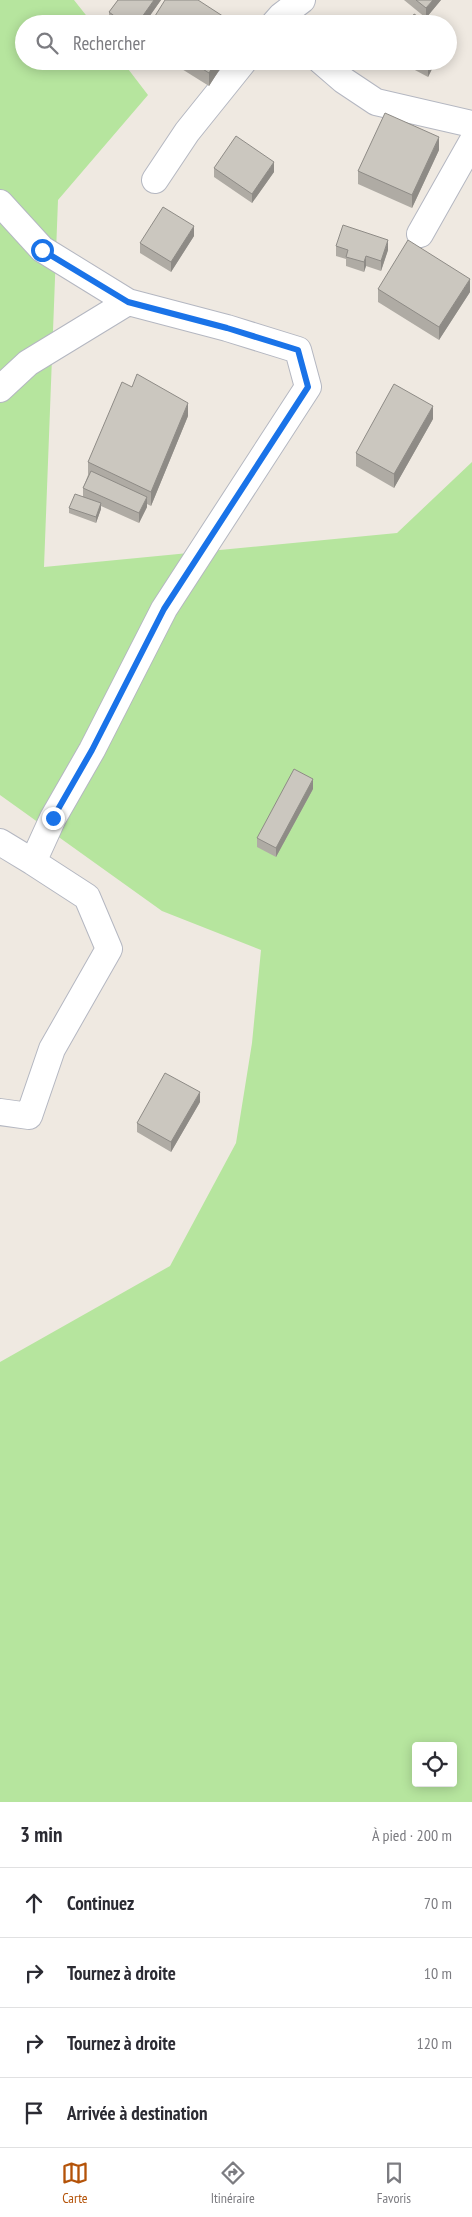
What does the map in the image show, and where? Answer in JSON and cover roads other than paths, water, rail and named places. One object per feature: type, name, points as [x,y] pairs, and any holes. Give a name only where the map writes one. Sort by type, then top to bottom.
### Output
[{"type":"street","points":[[280,15],[302,0]]},
{"type":"street","points":[[155,180],[187,132],[237,70]]},
{"type":"street","points":[[331,70],[376,102],[472,124]]},
{"type":"street","points":[[420,234],[472,142]]},
{"type":"street","points":[[0,203],[42,250],[128,302],[227,328],[298,350],[308,387],[164,609],[92,750],[53,818],[33,862]]},
{"type":"street","points":[[0,390],[28,364],[128,302]]},
{"type":"street","points":[[0,842],[87,897],[109,949],[52,1049],[29,1116],[0,1112]]}]
